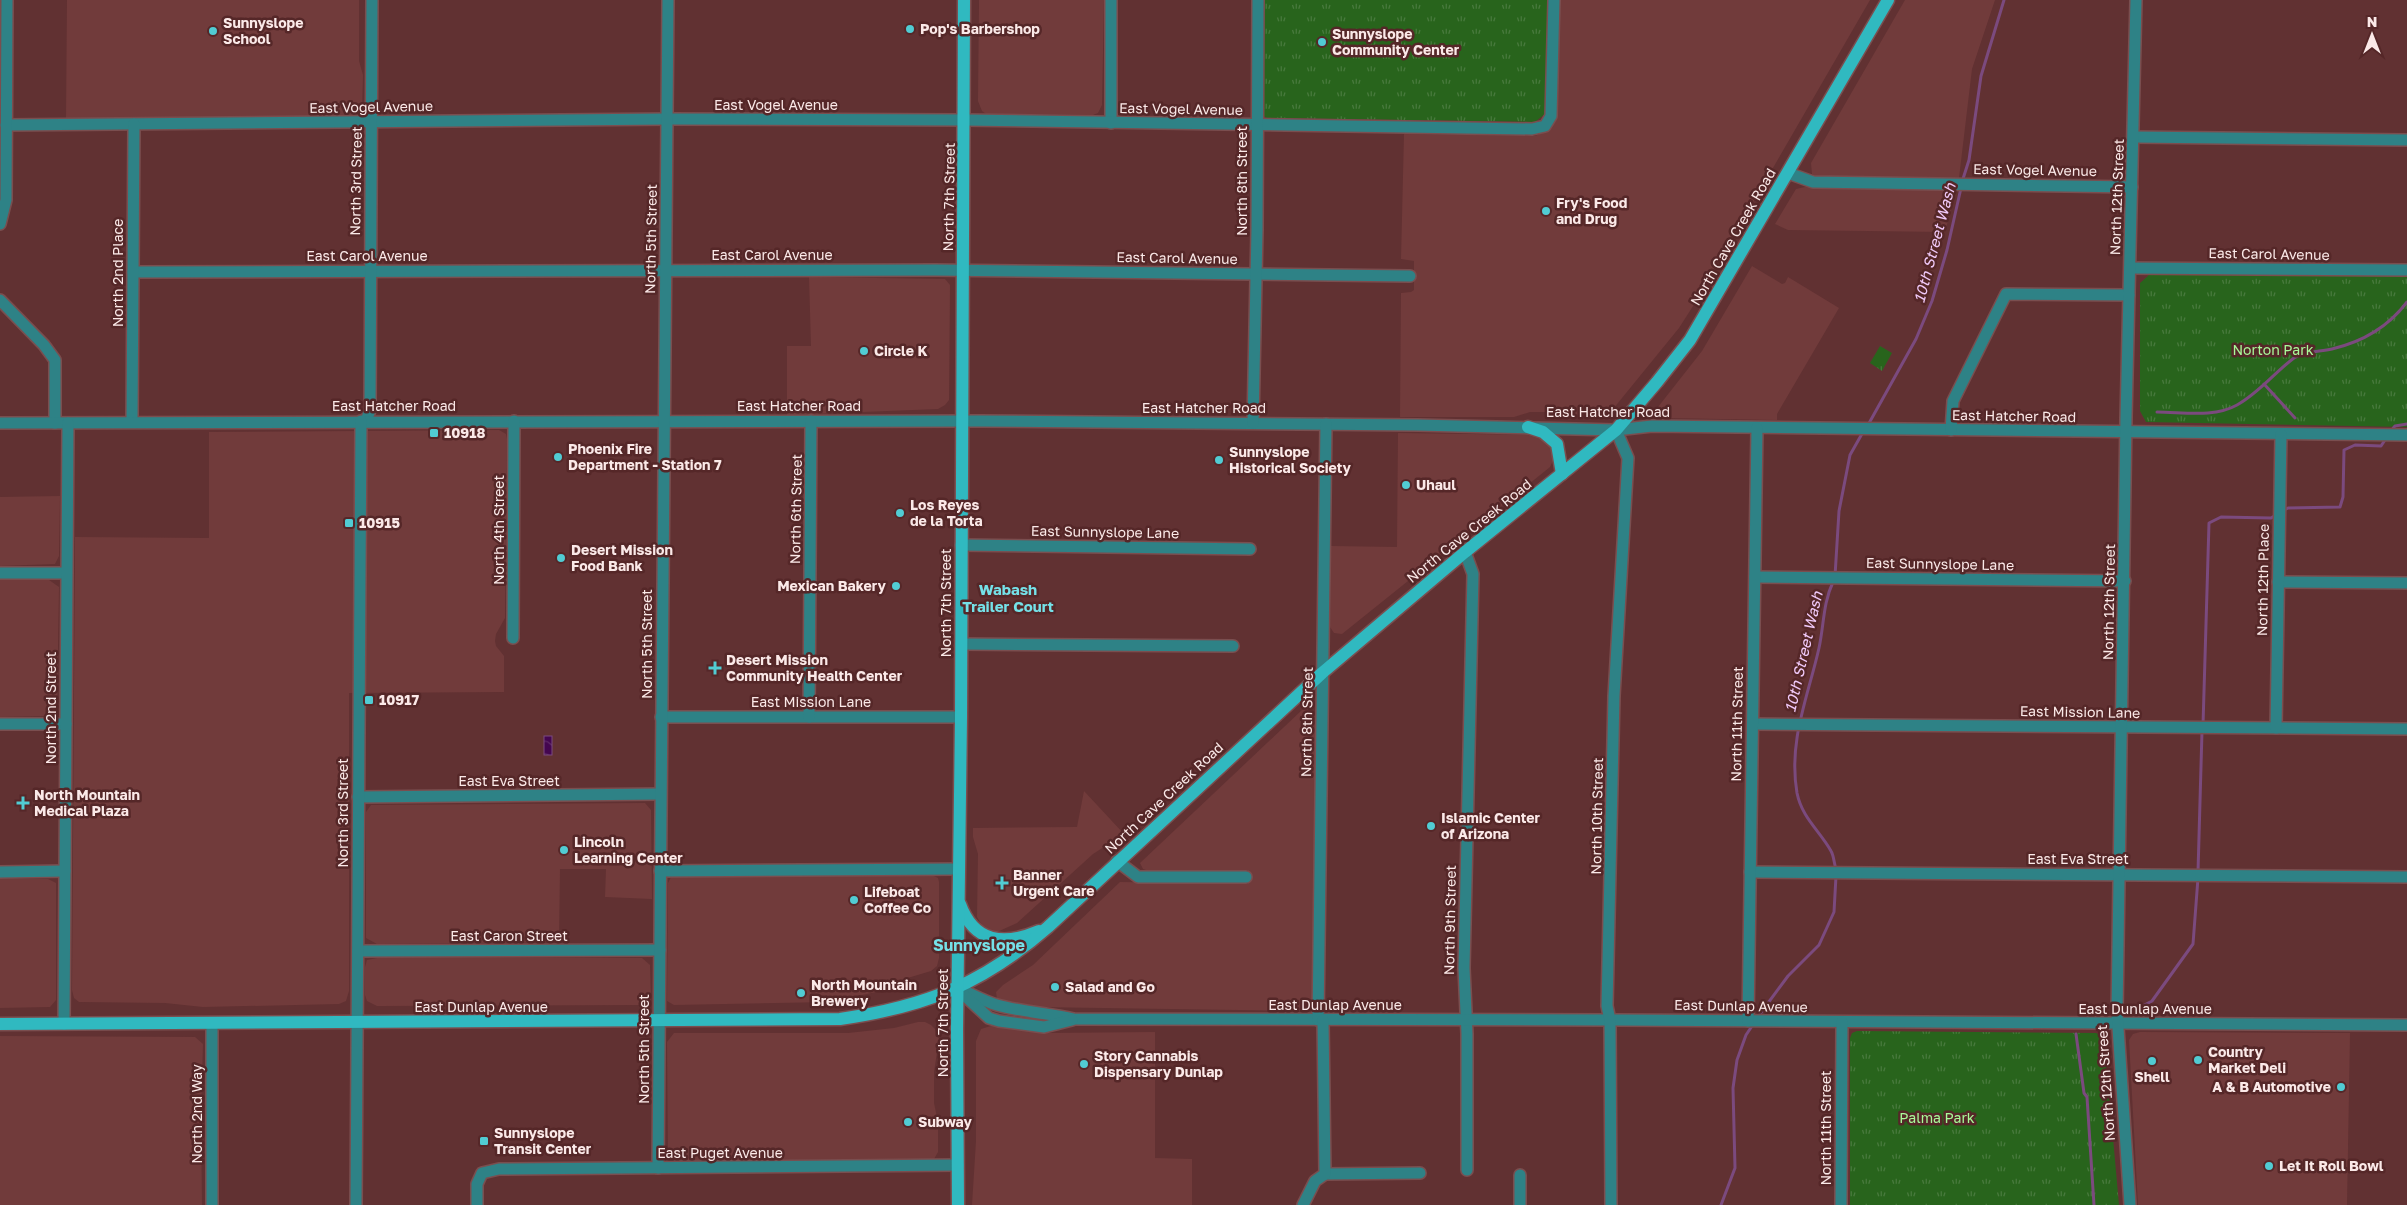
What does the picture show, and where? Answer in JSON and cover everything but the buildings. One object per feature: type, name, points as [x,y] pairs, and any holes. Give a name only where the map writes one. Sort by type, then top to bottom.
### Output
[{"type":"main road","name":"North 7th Street","points":[[958,1205],[957,988],[961,717],[962,271],[965,120],[964,0]]},
{"type":"main road","name":"North Cave Creek Road","points":[[957,988],[1011,957],[1048,927],[1322,673],[1465,552],[1616,430],[1690,340],[1888,0]]},
{"type":"main road","points":[[1528,427],[1543,432],[1558,444],[1562,474]]},
{"type":"main road","points":[[958,898],[964,916],[972,927],[983,936],[996,939],[1015,938],[1048,927]]},
{"type":"main road","name":"East Dunlap Avenue","points":[[0,1024],[660,1022],[840,1019],[903,1008],[932,999],[957,988]]},
{"type":"street","points":[[0,224],[6,200],[7,0]]},
{"type":"street","name":"North 3rd Street","points":[[356,1205],[358,797],[363,421],[370,410],[372,0]]},
{"type":"street","name":"North 5th Street","points":[[658,1168],[664,270],[668,119],[668,0]]},
{"type":"street","points":[[1111,123],[1112,0]]},
{"type":"street","name":"North 8th Street","points":[[1253,423],[1257,274],[1258,0]]},
{"type":"street","name":"East Vogel Avenue","points":[[6,125],[668,119],[965,120],[1532,129],[1545,126],[1551,116],[1554,0]]},
{"type":"street","name":"North 12th Street","points":[[2130,1205],[2118,1024],[2118,875],[2136,0]]},
{"type":"street","name":"North 2nd Place","points":[[132,422],[134,124]]},
{"type":"street","points":[[2134,137],[2407,140]]},
{"type":"street","name":"East Vogel Avenue","points":[[1788,173],[1814,182],[2132,187]]},
{"type":"street","name":"East Carol Avenue","points":[[2130,268],[2407,270]]},
{"type":"street","name":"East Carol Avenue","points":[[133,272],[664,270],[1410,276]]},
{"type":"street","points":[[1951,430],[1953,401],[2006,294],[2129,295]]},
{"type":"street","points":[[0,300],[44,345],[55,360],[55,423]]},
{"type":"street","name":"East Hatcher Road","points":[[0,423],[811,420],[1253,423],[1616,430],[1652,426],[2407,435]]},
{"type":"street","name":"North 6th Street","points":[[809,717],[811,420]]},
{"type":"street","name":"North 4th Street","points":[[513,638],[514,421]]},
{"type":"street","name":"North 2nd Street","points":[[64,1024],[68,423]]},
{"type":"street","name":"North 8th Street","points":[[1325,1174],[1320,1020],[1326,424]]},
{"type":"street","name":"North 11th Street","points":[[1748,1021],[1757,428]]},
{"type":"street","name":"North 10th Street","points":[[1611,1205],[1610,1020],[1607,1006],[1614,696],[1628,458],[1616,430]]},
{"type":"street","name":"North 12th Place","points":[[2276,728],[2281,434]]},
{"type":"street","name":"East Sunnyslope Lane","points":[[961,545],[1250,549]]},
{"type":"street","name":"North 9th Street","points":[[1465,552],[1472,574],[1464,968],[1467,1170]]},
{"type":"street","points":[[0,573],[66,573]]},
{"type":"street","name":"East Sunnyslope Lane","points":[[1755,577],[2125,580]]},
{"type":"street","points":[[2278,582],[2407,583]]},
{"type":"street","points":[[961,644],[1233,646]]},
{"type":"street","name":"East Mission Lane","points":[[661,718],[961,717]]},
{"type":"street","points":[[0,724],[66,724]]},
{"type":"street","name":"East Mission Lane","points":[[1752,724],[2407,729]]},
{"type":"street","name":"East Eva Street","points":[[358,797],[660,794]]},
{"type":"street","points":[[1116,862],[1138,877],[1246,877]]},
{"type":"street","points":[[660,870],[958,869]]},
{"type":"street","points":[[0,872],[65,871]]},
{"type":"street","name":"East Eva Street","points":[[1750,872],[2407,877]]},
{"type":"street","name":"East Caron Street","points":[[358,951],[660,950]]},
{"type":"street","name":"East Dunlap Avenue","points":[[957,988],[995,1004],[1074,1019],[2407,1025]]},
{"type":"street","name":"North 11th Street","points":[[1841,1205],[1842,1022]]},
{"type":"street","name":"North 2nd Way","points":[[212,1024],[212,1205]]},
{"type":"street","name":"East Puget Avenue","points":[[477,1205],[477,1184],[482,1173],[499,1169],[958,1165]]},
{"type":"street","points":[[1303,1205],[1315,1181],[1325,1174],[1420,1173]]},
{"type":"street","points":[[1520,1175],[1520,1205]]},
{"type":"shaded area","name":"Sunnyslope School","points":[[67,0],[359,0],[359,61],[363,75],[362,112],[356,116],[66,118]]},
{"type":"shaded area","points":[[979,0],[1104,0],[1102,105],[1098,113],[1093,115],[986,114],[982,111],[978,101]]},
{"type":"shaded area","points":[[1559,0],[1870,0],[1695,303],[1679,328],[1609,414],[1600,418],[1560,412],[1530,412],[1514,417],[1400,417],[1401,293],[1414,290],[1414,261],[1401,259],[1404,134],[1535,136],[1552,128],[1557,111]]},
{"type":"shaded area","points":[[1905,0],[1995,0],[1972,69],[1959,178],[1815,176],[1812,174],[1811,163]]},
{"type":"shaded area","points":[[1805,187],[1956,191],[1945,232],[1788,230],[1775,224],[1796,189]]},
{"type":"shaded area","points":[[1752,266],[1782,284],[1785,283],[1788,277],[1839,308],[1777,414],[1777,420],[1663,418],[1659,415],[1658,407],[1702,351]]},
{"type":"shaded area","points":[[809,277],[945,279],[950,285],[949,400],[945,405],[938,409],[787,415],[787,346],[811,346]]},
{"type":"shaded area","points":[[499,430],[506,434],[507,439],[505,618],[496,634],[495,641],[496,646],[504,656],[504,692],[349,693],[349,991],[346,1001],[339,1004],[203,1007],[165,1003],[79,1002],[74,998],[72,990],[75,537],[209,538],[209,432]]},
{"type":"shaded area","points":[[1398,433],[1541,435],[1551,442],[1555,456],[1550,467],[1342,634],[1334,633],[1330,627],[1331,546],[1397,547]]},
{"type":"shaded area","points":[[60,496],[59,556],[55,564],[0,566],[0,497]]},
{"type":"shaded area","points":[[0,580],[49,580],[59,587],[57,711],[53,716],[0,717]]},
{"type":"shaded area","points":[[1302,710],[1312,711],[1316,719],[1314,1003],[1311,1008],[1307,1011],[1034,1007],[997,999],[996,992],[1003,985],[1033,965],[1120,882],[1248,884],[1248,870],[1146,870],[1143,869],[1140,863]]},
{"type":"shaded area","points":[[1084,791],[1124,834],[1093,854],[1017,923],[997,932],[983,928],[977,917],[978,854],[973,837],[973,828],[1077,827]]},
{"type":"shaded area","points":[[645,803],[651,810],[652,899],[605,897],[606,869],[560,869],[559,942],[377,944],[366,938],[366,812],[371,805]]},
{"type":"shaded area","points":[[932,875],[938,878],[939,882],[939,958],[937,966],[931,971],[901,980],[885,990],[830,1002],[674,1005],[667,1001],[668,883],[671,877]]},
{"type":"shaded area","points":[[0,879],[48,879],[56,883],[56,1000],[50,1007],[0,1008]]},
{"type":"shaded area","points":[[382,957],[642,958],[650,965],[651,999],[648,1003],[642,1005],[377,1006],[367,1001],[365,995],[365,967],[367,960]]},
{"type":"shaded area","points":[[925,1022],[931,1025],[939,1039],[934,1072],[934,1103],[938,1122],[938,1152],[934,1159],[675,1161],[668,1156],[667,1042],[674,1033],[848,1033],[894,1028]]},
{"type":"shaded area","points":[[994,1025],[1047,1033],[1155,1032],[1155,1158],[1192,1159],[1192,1205],[972,1205],[976,1141],[976,1041],[981,1029]]},
{"type":"shaded area","points":[[2140,1032],[2350,1033],[2347,1205],[2138,1205],[2129,1040],[2133,1034]]},
{"type":"shaded area","points":[[0,1036],[195,1037],[203,1044],[201,1113],[202,1205],[0,1205]]},
{"type":"green space","points":[[1262,0],[1549,0],[1546,113],[1535,122],[1267,118],[1262,115]]},
{"type":"green space","name":"Norton Park","points":[[2149,272],[2407,275],[2407,427],[2146,422],[2140,411],[2140,283],[2148,276]]},
{"type":"green space","points":[[1880,346],[1892,353],[1882,371],[1870,363]]},
{"type":"green space","name":"Palma Park","points":[[1857,1031],[2096,1033],[2104,1037],[2119,1205],[1850,1205],[1850,1038],[1852,1033]]},
{"type":"water","points":[[544,736],[552,736],[552,755],[544,755]]},
{"type":"waterway","name":"10th Street Wash","points":[[1962,182],[1969,160],[1981,76],[2004,0]]},
{"type":"waterway","name":"10th Street Wash","points":[[1868,425],[1916,339],[1932,301],[1947,250],[1961,188]]},
{"type":"waterway","points":[[2157,412],[2208,413],[2228,409],[2253,395],[2294,358],[2354,342],[2383,326],[2407,302]]},
{"type":"waterway","points":[[2264,384],[2295,418]]},
{"type":"waterway","points":[[2390,432],[2395,426],[2407,424]]},
{"type":"waterway","name":"10th Street Wash","points":[[1835,576],[1839,511],[1850,455],[1863,432]]},
{"type":"waterway","points":[[2282,511],[2288,508],[2340,507],[2343,497],[2344,450],[2355,445],[2381,446],[2387,437]]},
{"type":"waterway","points":[[2203,725],[2209,523],[2221,517],[2271,518],[2276,515]]},
{"type":"waterway","name":"10th Street Wash","points":[[1833,582],[1827,598],[1819,648],[1797,737],[1795,774],[1799,802],[1807,817],[1831,851],[1836,869]]},
{"type":"waterway","points":[[2198,872],[2202,731]]},
{"type":"waterway","name":"10th Street Wash","points":[[1757,1018],[1788,976],[1819,945],[1834,912],[1836,876]]},
{"type":"waterway","points":[[2137,1009],[2152,1001],[2193,944],[2198,878]]},
{"type":"waterway","name":"10th Street Wash","points":[[1721,1205],[1735,1168],[1733,1088],[1737,1060],[1746,1035],[1754,1023]]},
{"type":"waterway","points":[[2076,1034],[2084,1093],[2087,1097],[2094,1205]]},
{"type":"place","name":"Pop's Barbershop","points":[[910,29]]},
{"type":"place","name":"Sunnyslope School","points":[[213,31]]},
{"type":"place","name":"Sunnyslope Community Center","points":[[1322,42]]},
{"type":"place","name":"Fry's Food and Drug","points":[[1546,211]]},
{"type":"place","name":"Circle K","points":[[864,351]]},
{"type":"place","name":"10918","points":[[434,433]]},
{"type":"place","name":"Phoenix Fire Department - Station 7","points":[[558,457]]},
{"type":"place","name":"Sunnyslope Historical Society","points":[[1219,460]]},
{"type":"place","name":"Uhaul","points":[[1406,485]]},
{"type":"place","name":"Los Reyes de la Torta","points":[[900,513]]},
{"type":"place","name":"10915","points":[[349,523]]},
{"type":"place","name":"Desert Mission Food Bank","points":[[561,558]]},
{"type":"place","name":"Mexican Bakery","points":[[896,586]]},
{"type":"place","name":"Desert Mission Community Health Center","points":[[715,668]]},
{"type":"place","name":"10917","points":[[369,700]]},
{"type":"place","name":"North Mountain Medical Plaza","points":[[23,803]]},
{"type":"place","name":"Islamic Center of Arizona","points":[[1431,826]]},
{"type":"place","name":"Lincoln Learning Center","points":[[564,850]]},
{"type":"place","name":"Banner Urgent Care","points":[[1002,883]]},
{"type":"place","name":"Lifeboat Coffee Co","points":[[854,900]]},
{"type":"place","name":"Salad and Go","points":[[1055,987]]},
{"type":"place","name":"North Mountain Brewery","points":[[801,993]]},
{"type":"place","name":"Country Market Deli","points":[[2198,1060]]},
{"type":"place","name":"Shell","points":[[2152,1061]]},
{"type":"place","name":"Story Cannabis Dispensary Dunlap","points":[[1084,1064]]},
{"type":"place","name":"A & B Automotive","points":[[2341,1087]]},
{"type":"place","name":"Subway","points":[[908,1122]]},
{"type":"place","name":"Sunnyslope Transit Center","points":[[484,1141]]},
{"type":"place","name":"Let It Roll Bowl","points":[[2269,1166]]},
{"type":"district","name":"Wabash Trailer Court","points":[[1008,598]]},
{"type":"district","name":"Sunnyslope","points":[[979,945]]}]
